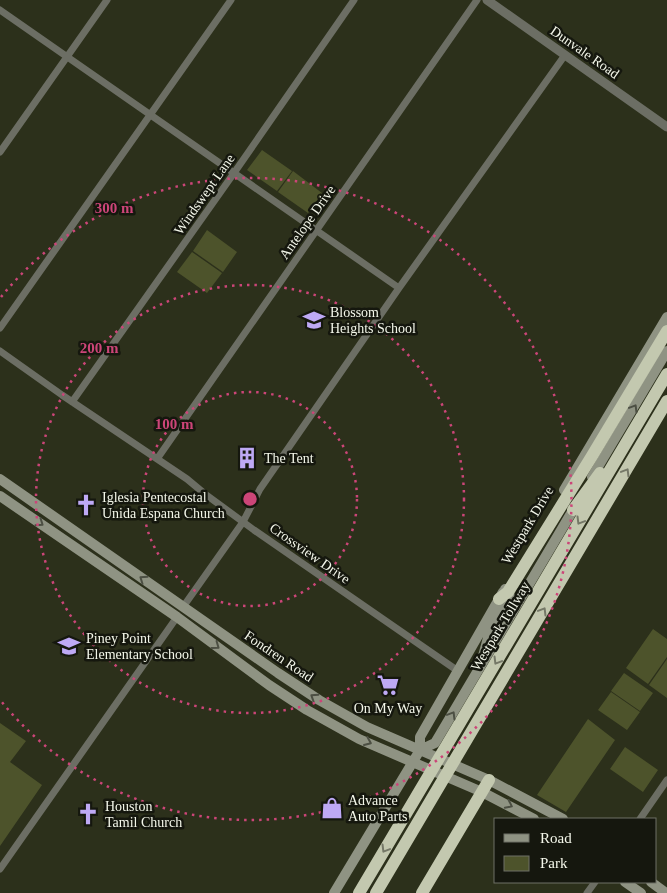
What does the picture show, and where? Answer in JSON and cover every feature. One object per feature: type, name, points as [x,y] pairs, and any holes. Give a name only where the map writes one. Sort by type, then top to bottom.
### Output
[{"type":"highway","points":[[504,593],[592,456],[667,330]]},
{"type":"highway","name":"Westpark Tollway","points":[[359,893],[667,374]]},
{"type":"highway","points":[[573,510],[667,380]]},
{"type":"highway","points":[[376,893],[667,401]]},
{"type":"highway","points":[[422,893],[489,780]]},
{"type":"main road","name":"Westpark Drive","points":[[334,893],[420,750],[420,737],[458,671],[667,316]]},
{"type":"main road","name":"Westpark Drive","points":[[420,750],[435,743],[667,351]]},
{"type":"main road","name":"Fondren Road","points":[[0,479],[319,700],[368,727],[489,780],[561,818]]},
{"type":"main road","name":"Fondren Road","points":[[0,496],[177,617],[269,685],[343,730],[359,739],[482,792],[532,818]]},
{"type":"main road","points":[[22,511],[31,500]]},
{"type":"main road","points":[[95,561],[104,551]]},
{"type":"main road","points":[[126,583],[172,606],[183,607]]},
{"type":"main road","points":[[481,667],[488,634],[510,596],[504,593]]},
{"type":"main road","points":[[177,617],[185,617],[203,629],[225,636]]},
{"type":"main road","points":[[269,685],[278,673]]},
{"type":"main road","points":[[343,730],[351,718]]},
{"type":"main road","points":[[626,883],[641,893]]},
{"type":"main road","points":[[652,883],[666,893]]},
{"type":"street","points":[[0,152],[106,0]]},
{"type":"street","points":[[0,328],[231,0]]},
{"type":"street","name":"Windswept Lane","points":[[72,402],[354,0]]},
{"type":"street","name":"Antelope Drive","points":[[157,459],[477,0]]},
{"type":"street","name":"Dunvale Road","points":[[487,0],[667,127]]},
{"type":"street","points":[[0,10],[399,288]]},
{"type":"street","points":[[183,607],[243,522],[260,489],[399,288],[565,55]]},
{"type":"street","name":"Crossview Drive","points":[[0,351],[187,479],[243,522],[458,671]]},
{"type":"street","points":[[0,869],[177,617]]},
{"type":"street","points":[[641,818],[667,780]]},
{"type":"green space","points":[[262,150],[292,171],[277,191],[247,170]]},
{"type":"green space","points":[[293,171],[322,193],[308,213],[278,192]]},
{"type":"green space","points":[[207,230],[237,252],[223,272],[193,251]]},
{"type":"green space","points":[[192,252],[222,273],[207,293],[177,272]]},
{"type":"green space","points":[[653,629],[667,639],[667,657],[648,684],[626,668]]},
{"type":"green space","points":[[667,659],[667,698],[649,685]]},
{"type":"green space","points":[[624,673],[653,693],[640,711],[611,691]]},
{"type":"green space","points":[[611,692],[640,712],[627,730],[598,710]]},
{"type":"green space","points":[[588,719],[615,740],[566,812],[537,795]]},
{"type":"green space","points":[[0,723],[26,741],[10,762],[42,785],[0,846]]},
{"type":"green space","points":[[625,747],[658,770],[643,792],[610,769]]},
{"type":"place","name":"Blossom Heights School","points":[[314,320]]},
{"type":"place","name":"The Tent","points":[[247,458]]},
{"type":"place","name":"Iglesia Pentecostal Unida Espana Church","points":[[86,505]]},
{"type":"place","name":"Piney Point Elementary School","points":[[69,646]]},
{"type":"place","name":"On My Way","points":[[388,685]]},
{"type":"place","name":"Advance Auto Parts","points":[[332,808]]},
{"type":"place","name":"Houston Tamil Church","points":[[88,814]]}]
